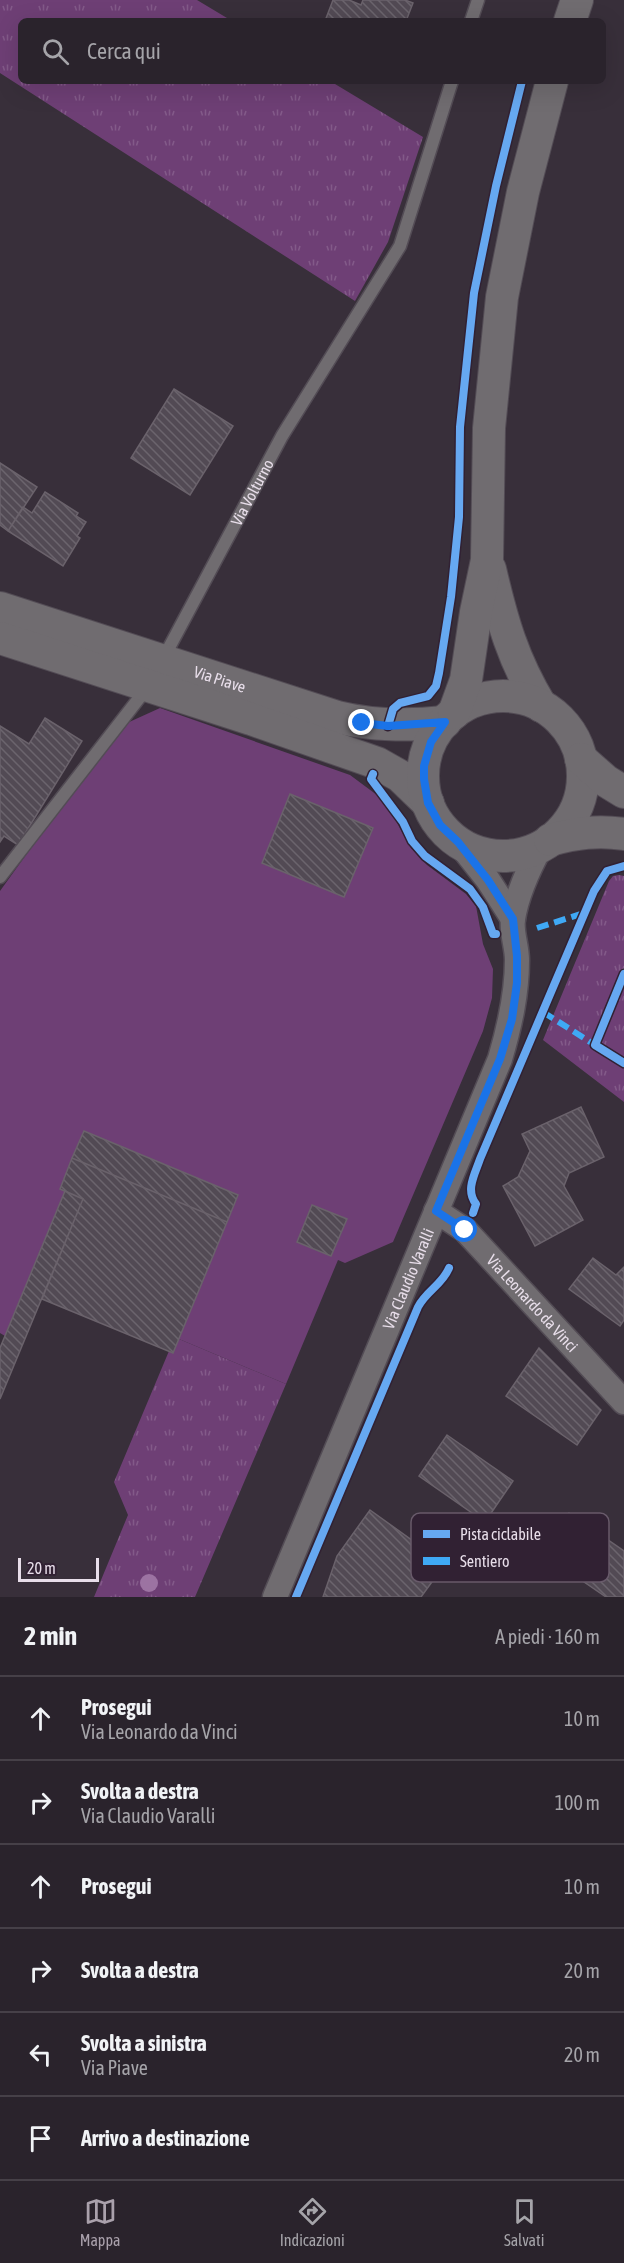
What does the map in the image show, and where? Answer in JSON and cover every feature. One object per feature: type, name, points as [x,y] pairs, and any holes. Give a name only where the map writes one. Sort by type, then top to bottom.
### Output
[{"type":"street","points":[[571,18],[577,0]]},
{"type":"street","points":[[551,84],[524,192],[502,297],[489,428],[488,560],[476,612],[465,680],[449,718],[431,742],[424,766],[424,779],[428,803],[440,825],[458,842],[493,855],[518,854],[578,833],[597,831],[624,834]]},
{"type":"street","points":[[488,560],[500,614],[518,665],[541,706]]},
{"type":"street","name":"Via Piave","points":[[0,608],[155,674],[250,719],[377,764],[400,776],[428,803]]},
{"type":"street","name":"Via Piave","points":[[0,638],[362,723],[388,726],[449,718]]},
{"type":"street","points":[[449,718],[475,701],[498,696],[520,698],[541,706],[551,711],[567,728],[581,759],[583,782],[578,804],[567,824],[546,843]]},
{"type":"street","points":[[581,759],[606,781],[624,792]]},
{"type":"street","name":"Via Claudio Varalli","points":[[458,842],[488,880],[513,919]]},
{"type":"street","name":"Via Claudio Varalli","points":[[275,1597],[500,1059],[512,1019],[517,983],[513,919],[525,878],[546,843]]},
{"type":"street","name":"Via Leonardo da Vinci","points":[[436,1211],[465,1230],[622,1397]]},
{"type":"lane","points":[[472,18],[478,0]]},
{"type":"lane","name":"Via Volturno","points":[[0,877],[155,674],[282,436],[400,246],[451,84]]},
{"type":"green space","points":[[0,0],[197,0],[227,18],[18,18],[18,84],[335,84],[423,137],[388,242],[355,301],[0,73]]},
{"type":"green space","points":[[160,708],[350,775],[385,801],[411,848],[427,865],[466,894],[476,906],[483,944],[493,969],[492,998],[483,1031],[393,1242],[345,1263],[338,1260],[286,1384],[179,1339],[173,1353],[42,1299],[83,1199],[65,1191],[5,1336],[0,1333],[0,891],[49,823],[127,723]]},
{"type":"green space","points":[[613,876],[624,876],[624,1102],[543,1040],[609,881]]},
{"type":"green space","points":[[179,1339],[286,1384],[195,1597],[94,1597],[128,1515],[114,1482],[169,1351]]},
{"type":"building","points":[[333,0],[349,0],[361,5],[363,0],[405,0],[413,3],[407,18],[326,18]]},
{"type":"building","points":[[174,389],[233,426],[190,495],[131,458]]},
{"type":"building","points":[[0,463],[37,487],[8,531],[0,525]]},
{"type":"building","points":[[45,492],[78,513],[76,516],[86,522],[77,536],[80,538],[63,566],[8,531],[23,507],[32,513]]},
{"type":"building","points":[[45,718],[82,741],[18,845],[4,836],[0,842],[0,726],[29,744]]},
{"type":"building","points":[[290,794],[373,828],[344,897],[262,863]]},
{"type":"building","points":[[581,1107],[604,1157],[569,1173],[564,1186],[583,1220],[535,1246],[503,1186],[518,1177],[530,1151],[522,1134]]},
{"type":"building","points":[[84,1131],[238,1195],[227,1222],[72,1158]]},
{"type":"building","points":[[72,1158],[227,1222],[173,1353],[42,1299],[83,1199],[60,1189]]},
{"type":"building","points":[[65,1191],[83,1199],[0,1399],[0,1348]]},
{"type":"building","points":[[312,1205],[347,1219],[331,1256],[297,1242]]},
{"type":"building","points":[[593,1258],[616,1275],[624,1267],[624,1320],[620,1326],[569,1289]]},
{"type":"building","points":[[539,1348],[601,1410],[577,1445],[506,1396]]},
{"type":"building","points":[[447,1435],[513,1481],[491,1513],[472,1513],[419,1476]]},
{"type":"building","points":[[370,1510],[411,1540],[411,1582],[432,1582],[421,1597],[323,1597],[337,1556]]},
{"type":"building","points":[[609,1541],[624,1551],[624,1597],[606,1597],[584,1582],[609,1582]]},
{"type":"marked path","points":[[537,928],[584,913]]},
{"type":"marked path","points":[[543,1012],[595,1045]]},
{"type":"cycle path","points":[[388,726],[393,709],[400,703],[428,696],[436,686],[439,673],[451,597],[459,517],[460,427],[474,293],[496,186],[521,84]]},
{"type":"cycle path","points":[[373,774],[371,779],[403,822],[412,841],[425,856],[470,889],[483,907],[493,934],[496,934]]},
{"type":"cycle path","points":[[473,1213],[476,1204],[471,1188],[480,1159],[594,891],[607,871],[624,866]]},
{"type":"cycle path","points":[[624,974],[595,1045],[624,1063]]},
{"type":"cycle path","points":[[296,1597],[418,1307],[449,1268]]},
{"type":"route","points":[[362,723],[388,726],[445,722],[431,742],[424,766],[428,803],[440,825],[475,862],[513,919],[517,983],[512,1019],[500,1059],[436,1211],[465,1230]]}]
